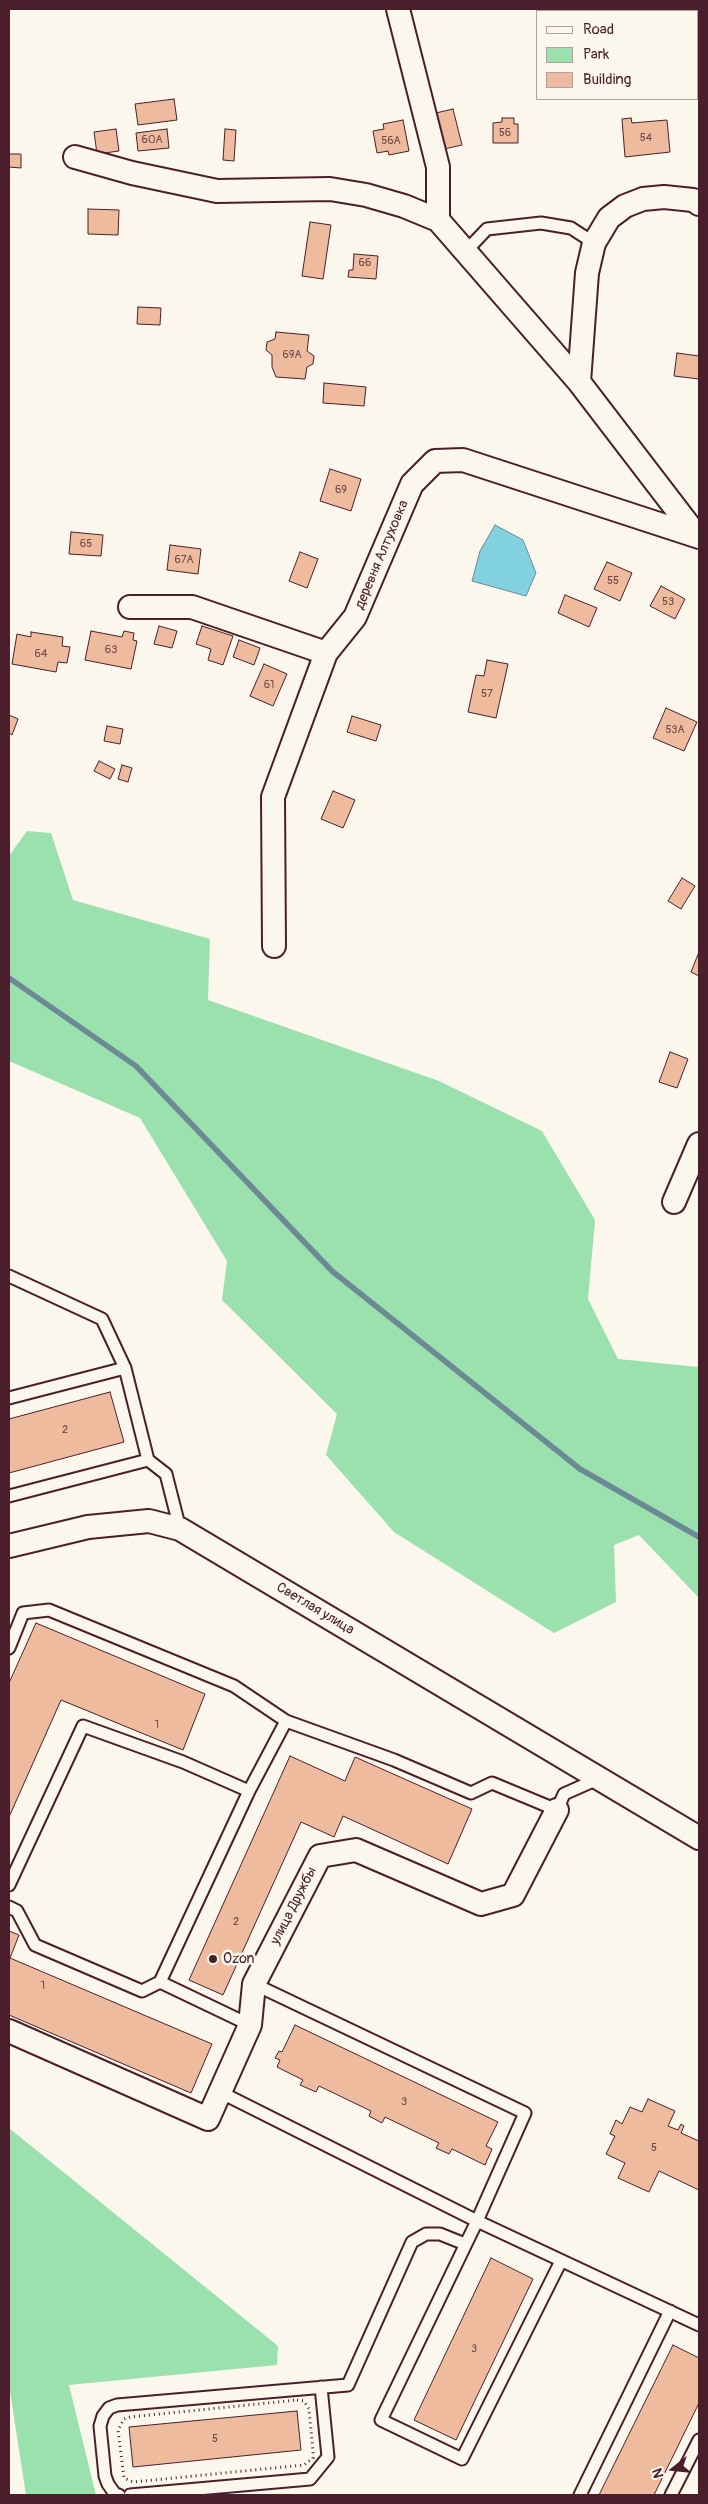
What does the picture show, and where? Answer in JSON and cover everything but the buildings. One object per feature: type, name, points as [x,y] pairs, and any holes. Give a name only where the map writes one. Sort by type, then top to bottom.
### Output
[{"type":"street","points":[[398,9],[438,167],[438,220]]},
{"type":"street","points":[[75,157],[132,173],[217,191],[330,189],[366,195],[404,206],[438,220],[580,382],[698,536]]},
{"type":"street","points":[[580,382],[587,273],[594,243],[609,218],[625,206],[643,199],[664,197],[693,200],[699,204]]},
{"type":"street","name":"деревня Алтуховка","points":[[274,946],[273,797],[326,653],[355,617],[412,484],[435,461],[463,460],[698,536]]},
{"type":"street","points":[[130,607],[192,607],[326,653]]},
{"type":"street","points":[[674,1202],[699,1144]]},
{"type":"street","name":"Светлая улица","points":[[9,1546],[88,1527],[149,1521],[180,1529],[600,1777],[699,1838]]},
{"type":"street","name":"улица Дружбы","points":[[9,2032],[208,2119],[250,2025],[254,1984],[320,1856],[356,1850],[481,1904],[513,1895],[557,1810]]},
{"type":"lane","points":[[466,251],[487,229],[541,223],[570,228],[594,243]]},
{"type":"lane","points":[[9,1276],[102,1319],[125,1368],[148,1460],[166,1474],[180,1529]]},
{"type":"lane","points":[[9,1398],[125,1368]]},
{"type":"lane","points":[[9,1496],[148,1460]]},
{"type":"lane","points":[[9,1648],[24,1613],[49,1610],[234,1686],[286,1720],[394,1760],[471,1793],[492,1783],[557,1810],[564,1794],[600,1777]]},
{"type":"lane","points":[[9,1907],[17,1911],[35,1944],[142,1991],[160,1982],[249,1791],[286,1720]]},
{"type":"lane","points":[[9,1885],[83,1726],[183,1762],[249,1791]]},
{"type":"lane","points":[[160,1982],[250,2025]]},
{"type":"lane","points":[[254,1984],[525,2113],[476,2221],[381,2420],[462,2460],[561,2261]]},
{"type":"lane","points":[[220,2092],[476,2221],[699,2325]]},
{"type":"lane","points":[[120,2495],[115,2494],[105,2476],[100,2426],[103,2416],[109,2408],[117,2405],[348,2385],[412,2242],[426,2234],[440,2234],[465,2244]]},
{"type":"lane","points":[[580,2495],[670,2311]]},
{"type":"lane","points":[[130,2495],[310,2479],[328,2457],[321,2387]]},
{"type":"lane","points":[[671,2495],[699,2440]]},
{"type":"path","points":[[297,2400],[304,2401],[308,2409],[313,2452],[312,2458],[304,2465],[133,2482],[124,2478],[122,2472],[118,2430],[124,2419],[297,2400]]},
{"type":"green space","points":[[27,831],[51,833],[73,900],[210,939],[208,1000],[439,1081],[542,1131],[595,1220],[588,1299],[618,1359],[699,1367],[699,1598],[639,1535],[614,1545],[616,1602],[554,1633],[394,1532],[326,1455],[337,1414],[222,1300],[227,1261],[140,1118],[9,1061],[9,856]]},
{"type":"green space","points":[[9,2128],[278,2346],[277,2365],[69,2385],[96,2495],[26,2495],[9,2385]]},
{"type":"water","points":[[495,525],[523,540],[536,573],[526,596],[472,581],[480,551]]},
{"type":"waterway","points":[[9,978],[136,1066],[332,1271],[580,1469],[699,1537]]},
{"type":"place","name":"Ozon","points":[[213,1959]]}]
